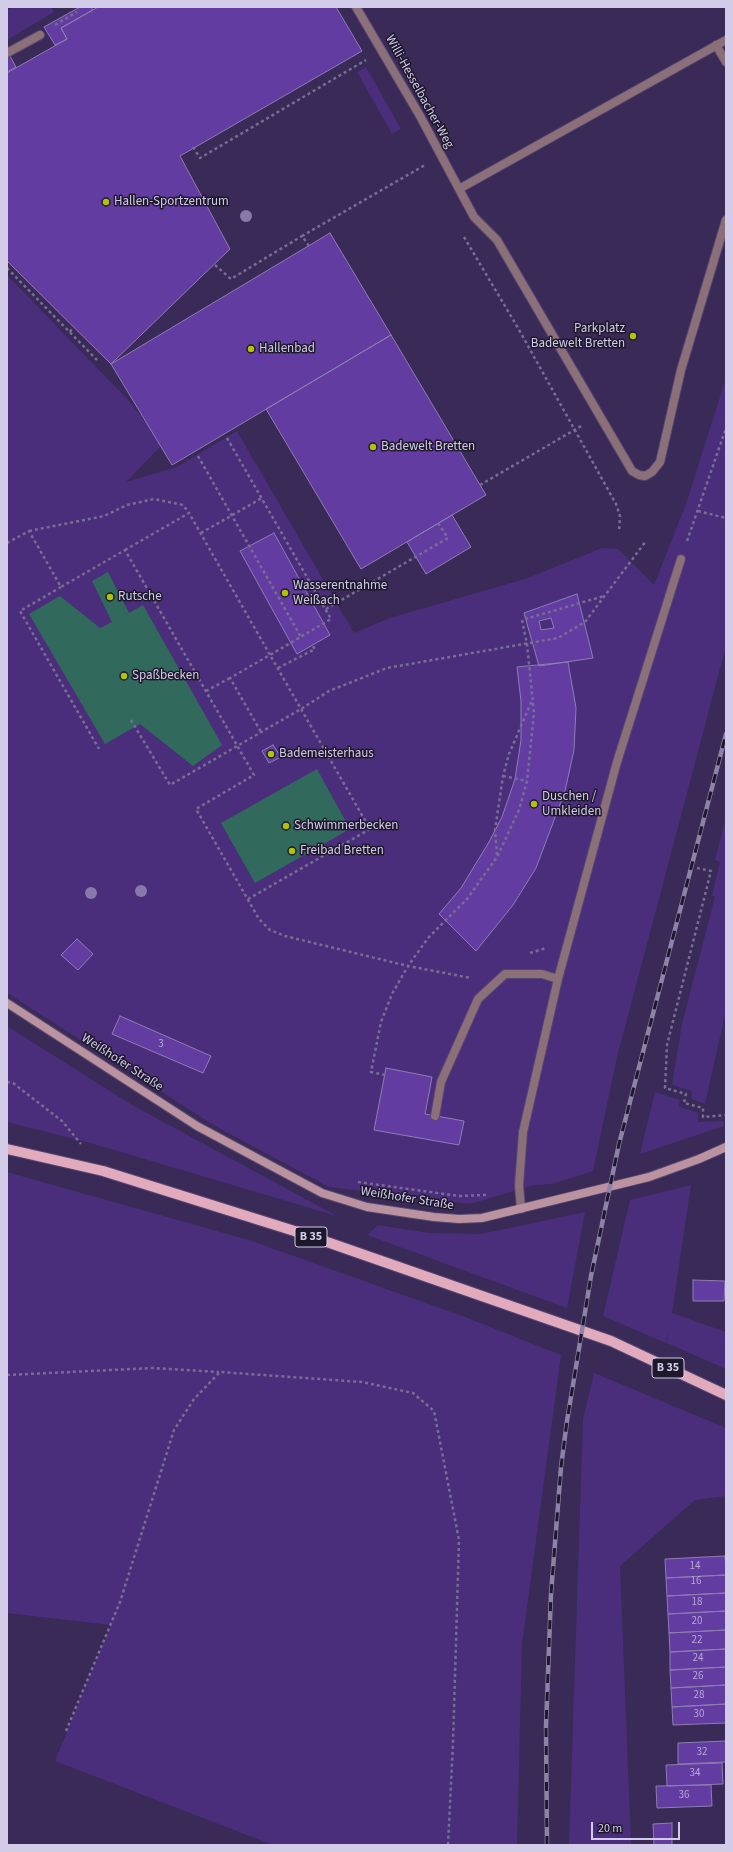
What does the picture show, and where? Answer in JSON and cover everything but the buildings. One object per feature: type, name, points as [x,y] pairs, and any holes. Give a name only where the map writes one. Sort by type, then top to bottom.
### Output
[{"type":"main road","name":"Weißhofer Straße","points":[[7,1003],[197,1126],[322,1193],[368,1207],[459,1220],[482,1218],[649,1177],[699,1159],[726,1147]]},
{"type":"main road","name":"B 35","points":[[7,1149],[103,1171],[304,1234],[611,1341],[726,1395]]},
{"type":"lane","name":"Willi-Hesselbacher-Weg","points":[[356,7],[420,116],[474,217],[497,240],[632,471],[645,476],[652,472],[660,462],[681,370],[726,220]]},
{"type":"lane","points":[[7,53],[40,35]]},
{"type":"lane","points":[[459,189],[726,40]]},
{"type":"lane","points":[[716,45],[726,62]]},
{"type":"lane","points":[[521,1209],[521,1194],[519,1185],[523,1132],[558,979],[617,762],[680,559]]},
{"type":"lane","points":[[435,1116],[441,1082],[478,999],[505,974],[542,974],[558,979]]},
{"type":"path","points":[[56,31],[53,26],[77,12]]},
{"type":"path","points":[[193,147],[200,158],[367,60]]},
{"type":"path","points":[[215,265],[230,278],[430,162]]},
{"type":"path","points":[[463,235],[518,328],[616,504],[620,516],[619,532]]},
{"type":"path","points":[[302,236],[309,246]]},
{"type":"path","points":[[7,268],[96,360]]},
{"type":"path","points":[[35,297],[38,293]]},
{"type":"path","points":[[70,332],[73,328]]},
{"type":"path","points":[[680,559],[726,428]]},
{"type":"path","points":[[480,485],[575,429]]},
{"type":"path","points":[[206,691],[331,619],[227,438]]},
{"type":"path","points":[[198,456],[301,637]]},
{"type":"path","points":[[201,533],[262,498]]},
{"type":"path","points":[[7,543],[28,531],[104,516],[127,505],[154,499],[183,505],[189,513],[370,829],[248,899]]},
{"type":"path","points":[[698,511],[726,518]]},
{"type":"path","points":[[99,749],[20,610],[189,513]]},
{"type":"path","points":[[326,609],[448,538],[438,523]]},
{"type":"path","points":[[28,531],[61,587]]},
{"type":"path","points":[[131,720],[170,785],[302,709],[328,691],[387,668],[558,638],[585,622],[646,541]]},
{"type":"path","points":[[125,550],[254,776],[196,809],[259,919],[270,930],[278,933],[408,966],[475,979]]},
{"type":"path","points":[[385,1074],[371,1072],[381,1022],[392,994],[408,966],[428,938],[467,899],[497,857],[519,810],[527,781],[533,734],[533,698],[527,644],[522,620],[604,596]]},
{"type":"path","points":[[278,668],[315,649],[312,645]]},
{"type":"path","points":[[230,678],[261,732]]},
{"type":"path","points":[[497,857],[495,830],[503,776],[510,754],[533,698]]},
{"type":"path","points":[[503,776],[527,781]]},
{"type":"path","points":[[697,868],[711,871],[667,1045],[665,1088],[686,1094],[684,1103],[703,1108],[703,1117],[726,1115]]},
{"type":"path","points":[[525,956],[549,947],[567,949]]},
{"type":"path","points":[[7,1082],[13,1083],[62,1121],[103,1171]]},
{"type":"path","points":[[354,1182],[459,1196],[521,1194]]},
{"type":"path","points":[[7,1375],[153,1368],[362,1382],[413,1393],[434,1411],[459,1540],[453,1743],[448,1845]]},
{"type":"path","points":[[66,1731],[120,1602],[174,1430],[194,1399],[220,1372]]},
{"type":"shaded area","points":[[14,7],[51,7],[54,12],[7,40],[7,11]]},
{"type":"shaded area","points":[[366,67],[401,129],[392,134],[357,72]]},
{"type":"shaded area","name":"Freibad Bretten","points":[[7,275],[129,401],[163,444],[126,482],[177,467],[237,431],[354,633],[390,618],[528,578],[602,548],[618,549],[654,585],[686,504],[726,378],[726,646],[617,1057],[593,1171],[552,1184],[534,1185],[470,1204],[329,1187],[215,1126],[7,993]]},
{"type":"shaded area","name":"Spaßbecken","points":[[108,572],[129,613],[143,605],[222,745],[193,766],[140,724],[105,744],[29,614],[60,596],[100,628],[112,622],[92,581]]},
{"type":"shaded area","name":"Schwimmerbecken","points":[[317,769],[350,829],[255,883],[221,823]]},
{"type":"shaded area","points":[[726,817],[726,1017],[724,1019],[705,1104],[692,1099],[692,1091],[672,1085],[682,1024],[715,897],[712,895],[720,862],[715,860]]},
{"type":"shaded area","points":[[7,1026],[132,1105],[337,1216],[94,1144],[7,1122]]},
{"type":"shaded area","points":[[655,1092],[680,1100],[679,1106],[698,1113],[698,1122],[723,1121],[724,1126],[640,1154]]},
{"type":"shaded area","points":[[7,1172],[249,1240],[465,1317],[561,1355],[522,1644],[517,1845],[273,1845],[55,1761],[111,1625],[7,1613]]},
{"type":"shaded area","points":[[691,1185],[672,1313],[726,1332],[726,1369],[667,1343],[669,1328],[666,1343],[603,1316],[630,1200]]},
{"type":"shaded area","points":[[585,1212],[567,1308],[367,1235],[378,1225],[429,1233],[481,1234]]},
{"type":"shaded area","points":[[594,1373],[726,1428],[726,1496],[695,1500],[620,1566],[631,1845],[569,1845],[583,1419]]},
{"type":"railway","points":[[547,1845],[546,1726],[551,1594],[561,1467],[567,1421],[591,1276],[619,1144],[726,734]]},
{"type":"place","name":"Hallen-Sportzentrum","points":[[106,202]]},
{"type":"place","name":"Parkplatz Badewelt Bretten","points":[[633,336]]},
{"type":"place","name":"Hallenbad","points":[[251,349]]},
{"type":"place","name":"Badewelt Bretten","points":[[373,447]]},
{"type":"place","name":"Wasserentnahme Weißach","points":[[285,593]]},
{"type":"place","name":"Rutsche","points":[[110,597]]},
{"type":"place","name":"Spaßbecken","points":[[124,676]]},
{"type":"place","name":"Bademeisterhaus","points":[[271,754]]},
{"type":"place","name":"Duschen / Umkleiden","points":[[534,804]]},
{"type":"place","name":"Schwimmerbecken","points":[[286,826]]},
{"type":"place","name":"Freibad Bretten","points":[[292,851]]}]
